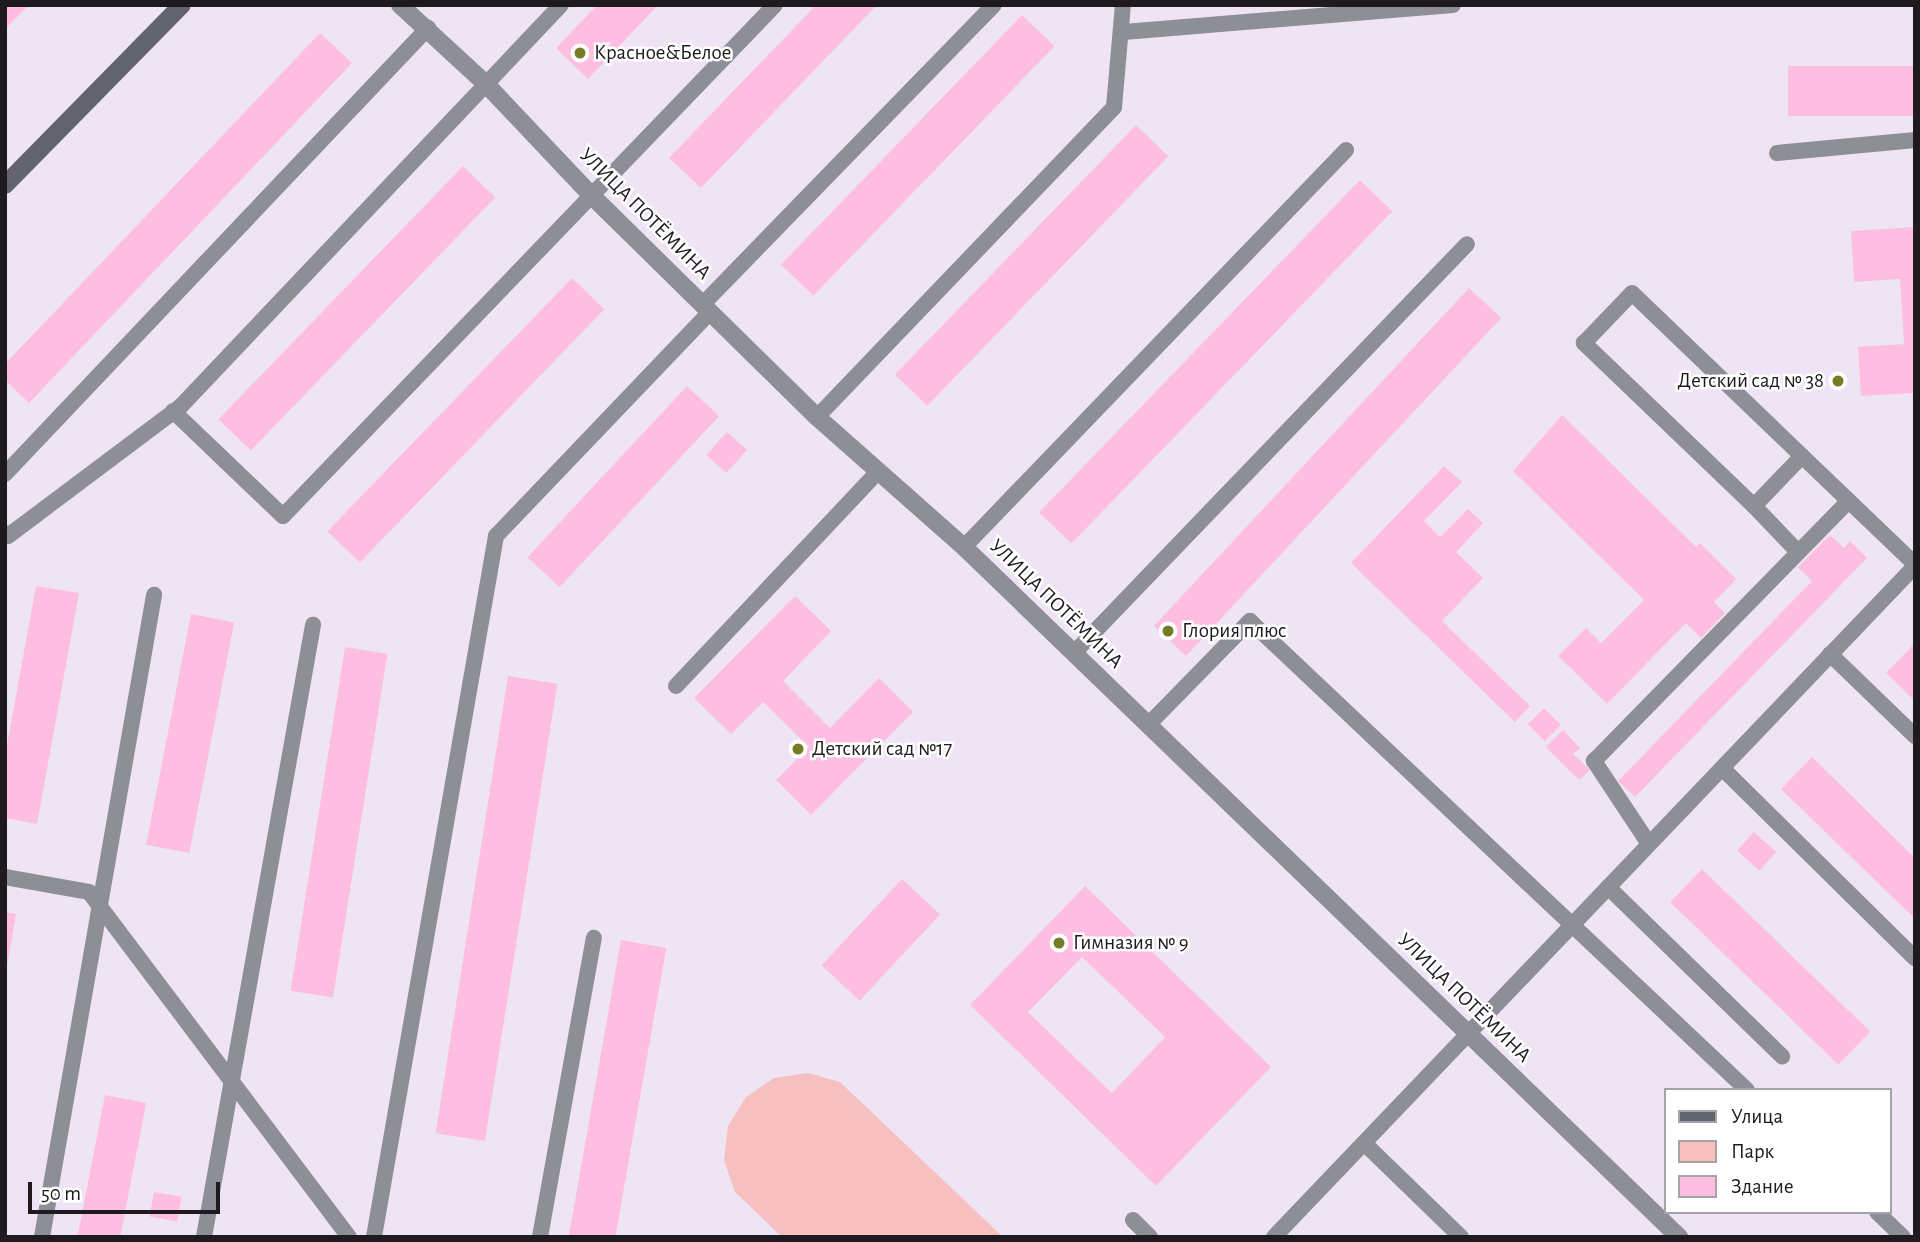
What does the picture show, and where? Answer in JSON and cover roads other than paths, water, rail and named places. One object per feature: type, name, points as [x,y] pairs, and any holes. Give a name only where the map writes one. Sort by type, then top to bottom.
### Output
[{"type":"main road","points":[[5,185],[182,5]]},
{"type":"street","name":"УЛИЦА ПОТЁМИНА","points":[[400,5],[428,28],[485,84],[592,196],[817,417],[877,473],[964,547],[1679,1237]]},
{"type":"lane","points":[[6,539],[173,411],[561,5]]},
{"type":"lane","points":[[173,411],[283,516],[775,5]]},
{"type":"lane","points":[[374,1237],[496,536],[993,5]]},
{"type":"lane","points":[[817,417],[1114,107],[1124,32],[1123,5]]},
{"type":"lane","points":[[1124,32],[1453,5]]},
{"type":"lane","points":[[5,474],[428,28]]},
{"type":"lane","points":[[1777,153],[1915,140]]},
{"type":"lane","points":[[964,547],[1346,150]]},
{"type":"lane","points":[[1074,653],[1467,244]]},
{"type":"lane","points":[[1274,1237],[1915,565],[1632,293],[1584,343],[1754,506],[1798,552]]},
{"type":"lane","points":[[1754,506],[1802,456]]},
{"type":"lane","points":[[676,686],[877,473]]},
{"type":"lane","points":[[1649,844],[1594,761],[1849,501]]},
{"type":"lane","points":[[42,1237],[153,595]]},
{"type":"lane","points":[[1148,725],[1250,621],[1745,1088]]},
{"type":"lane","points":[[204,1237],[313,625]]},
{"type":"lane","points":[[1830,654],[1915,736]]},
{"type":"lane","points":[[1722,768],[1915,958]]},
{"type":"lane","points":[[5,877],[89,892],[349,1237]]},
{"type":"lane","points":[[1608,887],[1782,1056]]},
{"type":"lane","points":[[540,1237],[594,938]]},
{"type":"lane","points":[[1364,1143],[1461,1237]]},
{"type":"lane","points":[[1879,1214],[1903,1237]]},
{"type":"lane","points":[[1133,1220],[1150,1237]]},
{"type":"place","name":"Красное&Белое","points":[[580,53]]},
{"type":"place","name":"Детский сад № 38","points":[[1838,381]]},
{"type":"place","name":"Глория плюс","points":[[1168,631]]},
{"type":"place","name":"Детский сад №17","points":[[798,749]]},
{"type":"place","name":"Гимназия № 9","points":[[1059,943]]}]
